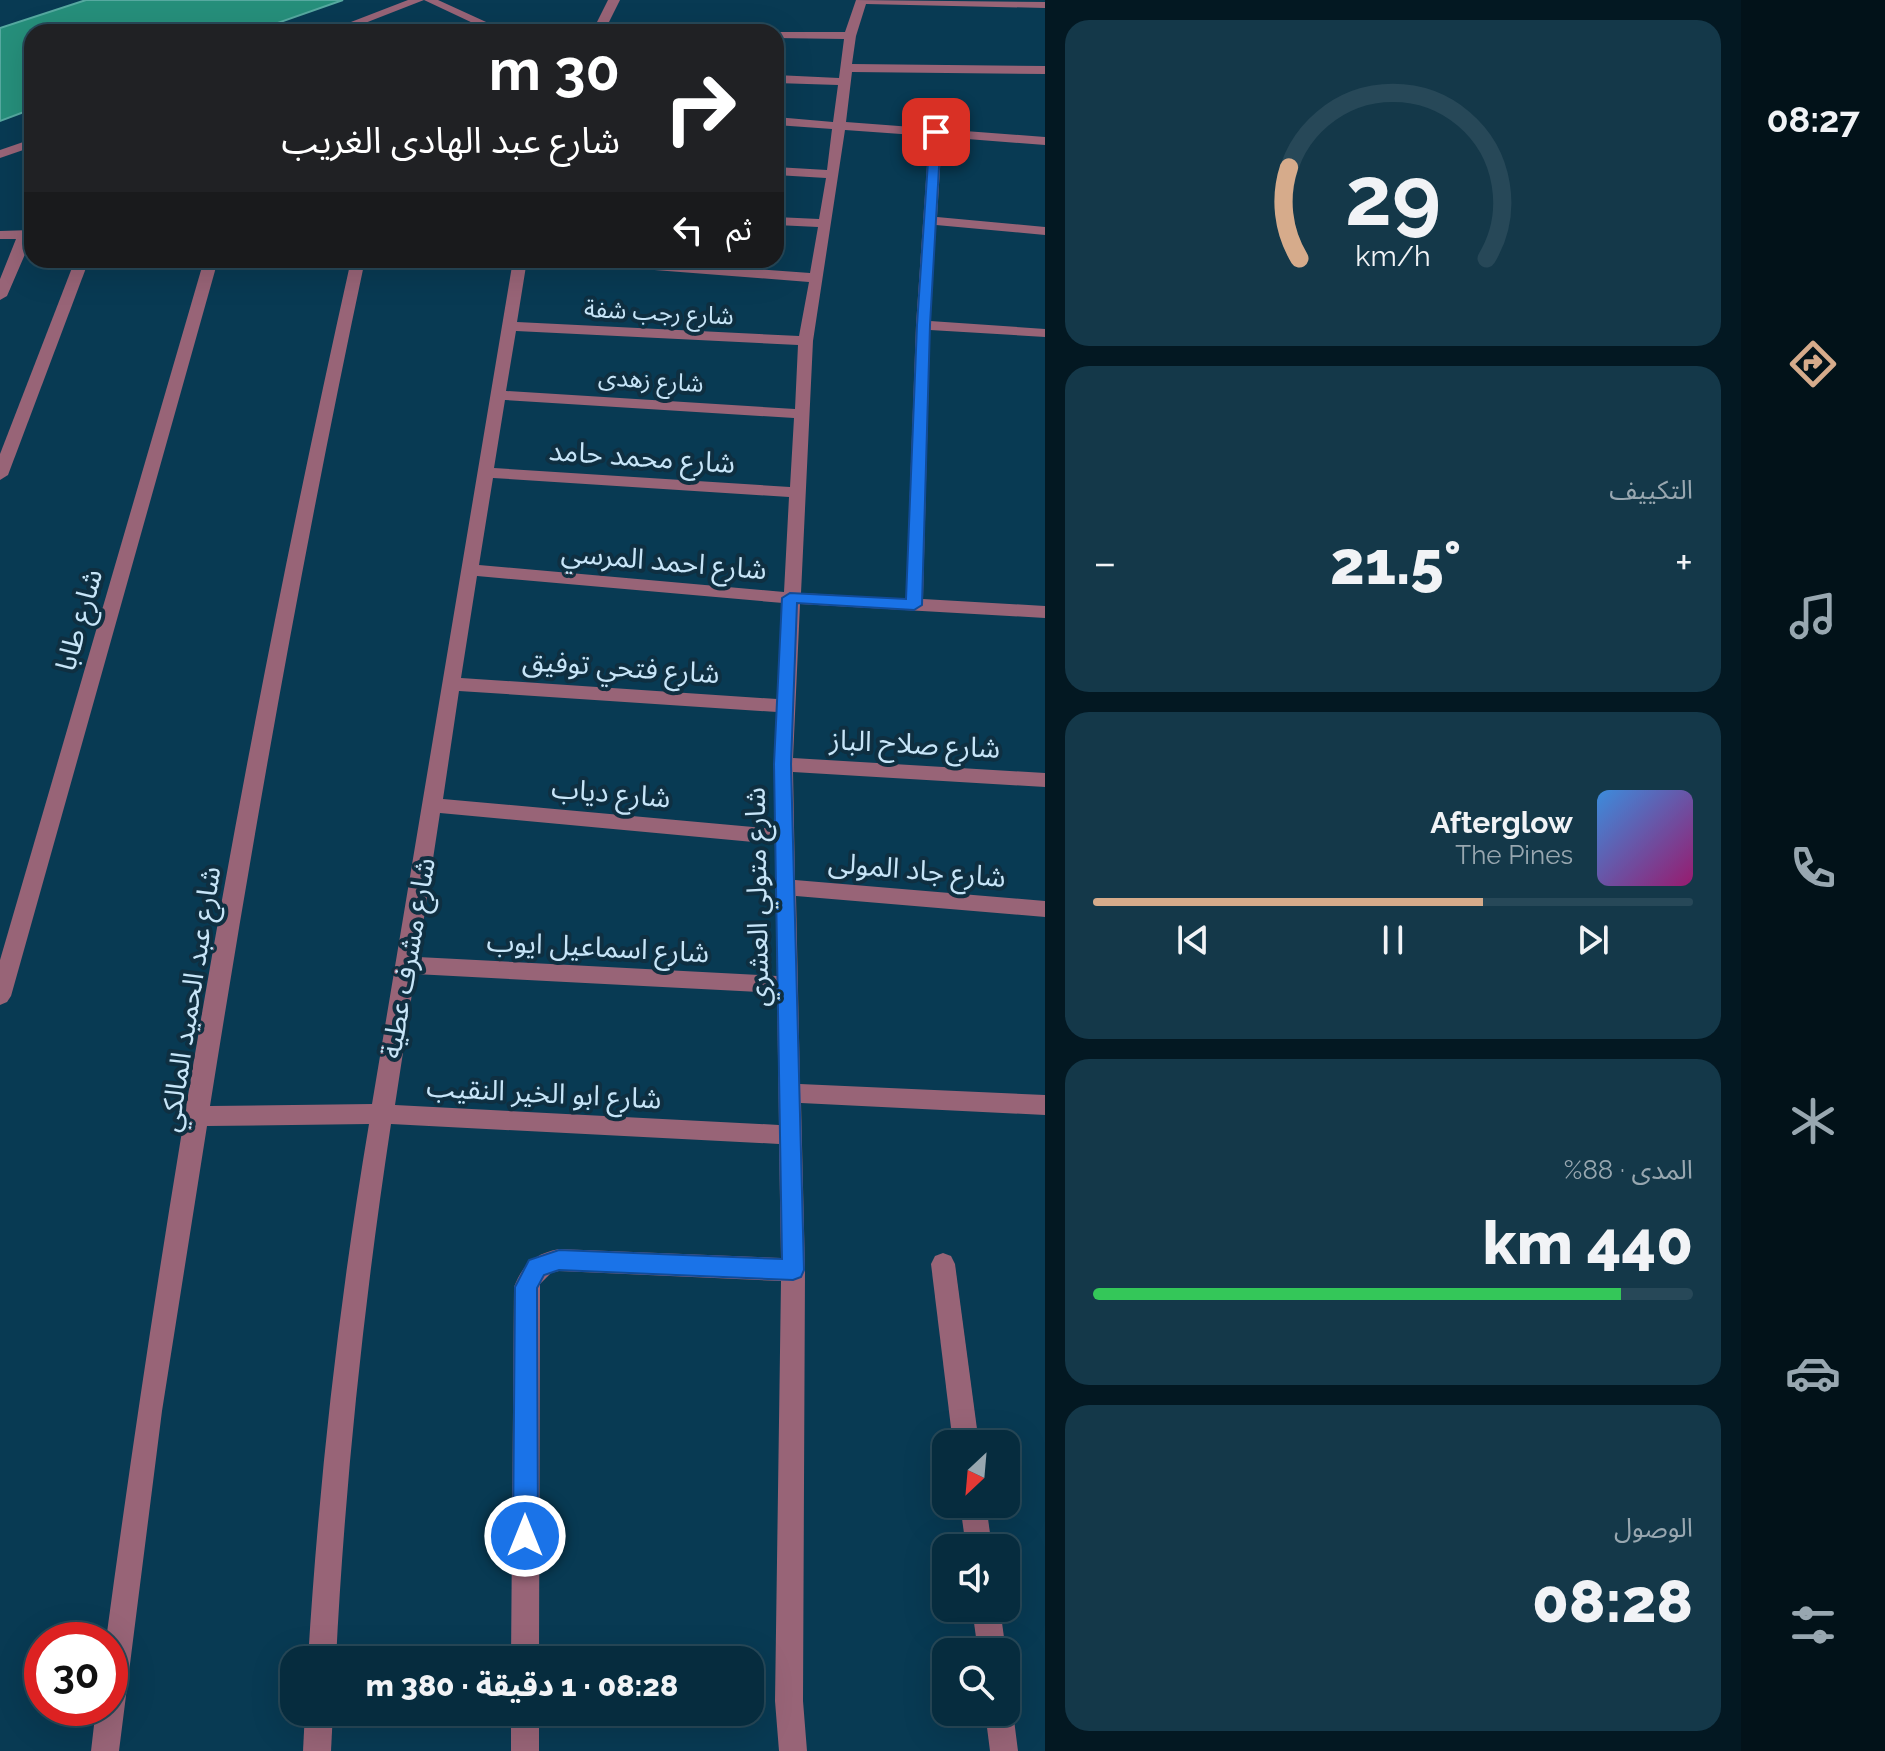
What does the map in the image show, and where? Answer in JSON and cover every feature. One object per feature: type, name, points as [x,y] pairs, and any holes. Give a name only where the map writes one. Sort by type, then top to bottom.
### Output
[{"type":"street","points":[[353,24],[418,0]]},
{"type":"street","points":[[429,0],[484,24]]},
{"type":"street","points":[[602,24],[614,0]]},
{"type":"street","points":[[862,1],[1045,5]]},
{"type":"street","name":"شارع متولي العشري","points":[[793,1751],[789,1701],[793,1270],[783,764],[795,492],[806,341],[833,174],[850,36],[862,1]]},
{"type":"street","points":[[784,35],[850,36]]},
{"type":"street","points":[[784,79],[1045,70]]},
{"type":"street","points":[[784,122],[1045,141]]},
{"type":"street","points":[[914,605],[923,325],[936,132]]},
{"type":"street","points":[[0,154],[24,146]]},
{"type":"street","points":[[784,171],[833,174]]},
{"type":"street","points":[[931,220],[1045,231]]},
{"type":"street","points":[[784,221],[824,223]]},
{"type":"street","points":[[0,235],[24,234]]},
{"type":"street","points":[[0,296],[24,243]]},
{"type":"street","points":[[0,475],[79,268]]},
{"type":"street","name":"شارع طابا","points":[[0,996],[209,268]]},
{"type":"street","name":"شارع عبد الحميد المالكي","points":[[105,1751],[149,1411],[200,1116],[238,869],[313,466],[356,268]]},
{"type":"street","name":"شارع مشرف عطية","points":[[323,1646],[330,1521],[345,1371],[381,1114],[434,805],[519,268]]},
{"type":"street","points":[[683,268],[816,278]]},
{"type":"street","points":[[923,325],[1045,333]]},
{"type":"street","name":"شارع رجب شفة","points":[[509,326],[806,341]]},
{"type":"street","name":"شارع زهدى","points":[[498,395],[800,414]]},
{"type":"street","name":"شارع محمد حامد","points":[[487,473],[795,492]]},
{"type":"street","name":"شارع احمد المرسي","points":[[470,570],[790,598],[1045,612]]},
{"type":"street","name":"شارع فتحي توفيق","points":[[452,684],[786,706]]},
{"type":"street","name":"شارع صلاح الباز","points":[[783,764],[1045,780]]},
{"type":"street","name":"شارع دياب","points":[[434,805],[783,837]]},
{"type":"street","name":"شارع جاد المولى","points":[[785,887],[1045,909]]},
{"type":"street","name":"شارع اسماعيل ايوب","points":[[407,965],[786,985]]},
{"type":"street","points":[[788,1093],[1045,1105]]},
{"type":"street","name":"شارع ابو الخير النقيب","points":[[200,1116],[381,1114],[789,1135]]},
{"type":"street","points":[[525,1646],[526,1287],[530,1276],[537,1267],[559,1260],[793,1270]]},
{"type":"street","points":[[943,1264],[964,1430]]},
{"type":"street","points":[[317,1751],[318,1726]]},
{"type":"street","points":[[525,1726],[525,1751]]},
{"type":"street","points":[[1001,1726],[1004,1751]]},
{"type":"shaded area","points":[[86,0],[343,0],[275,24],[24,24],[24,112],[0,121],[0,28]]},
{"type":"route","points":[[525,1536],[526,1287],[537,1267],[559,1260],[793,1270],[783,764],[790,598],[914,605],[923,325],[936,132]]}]
